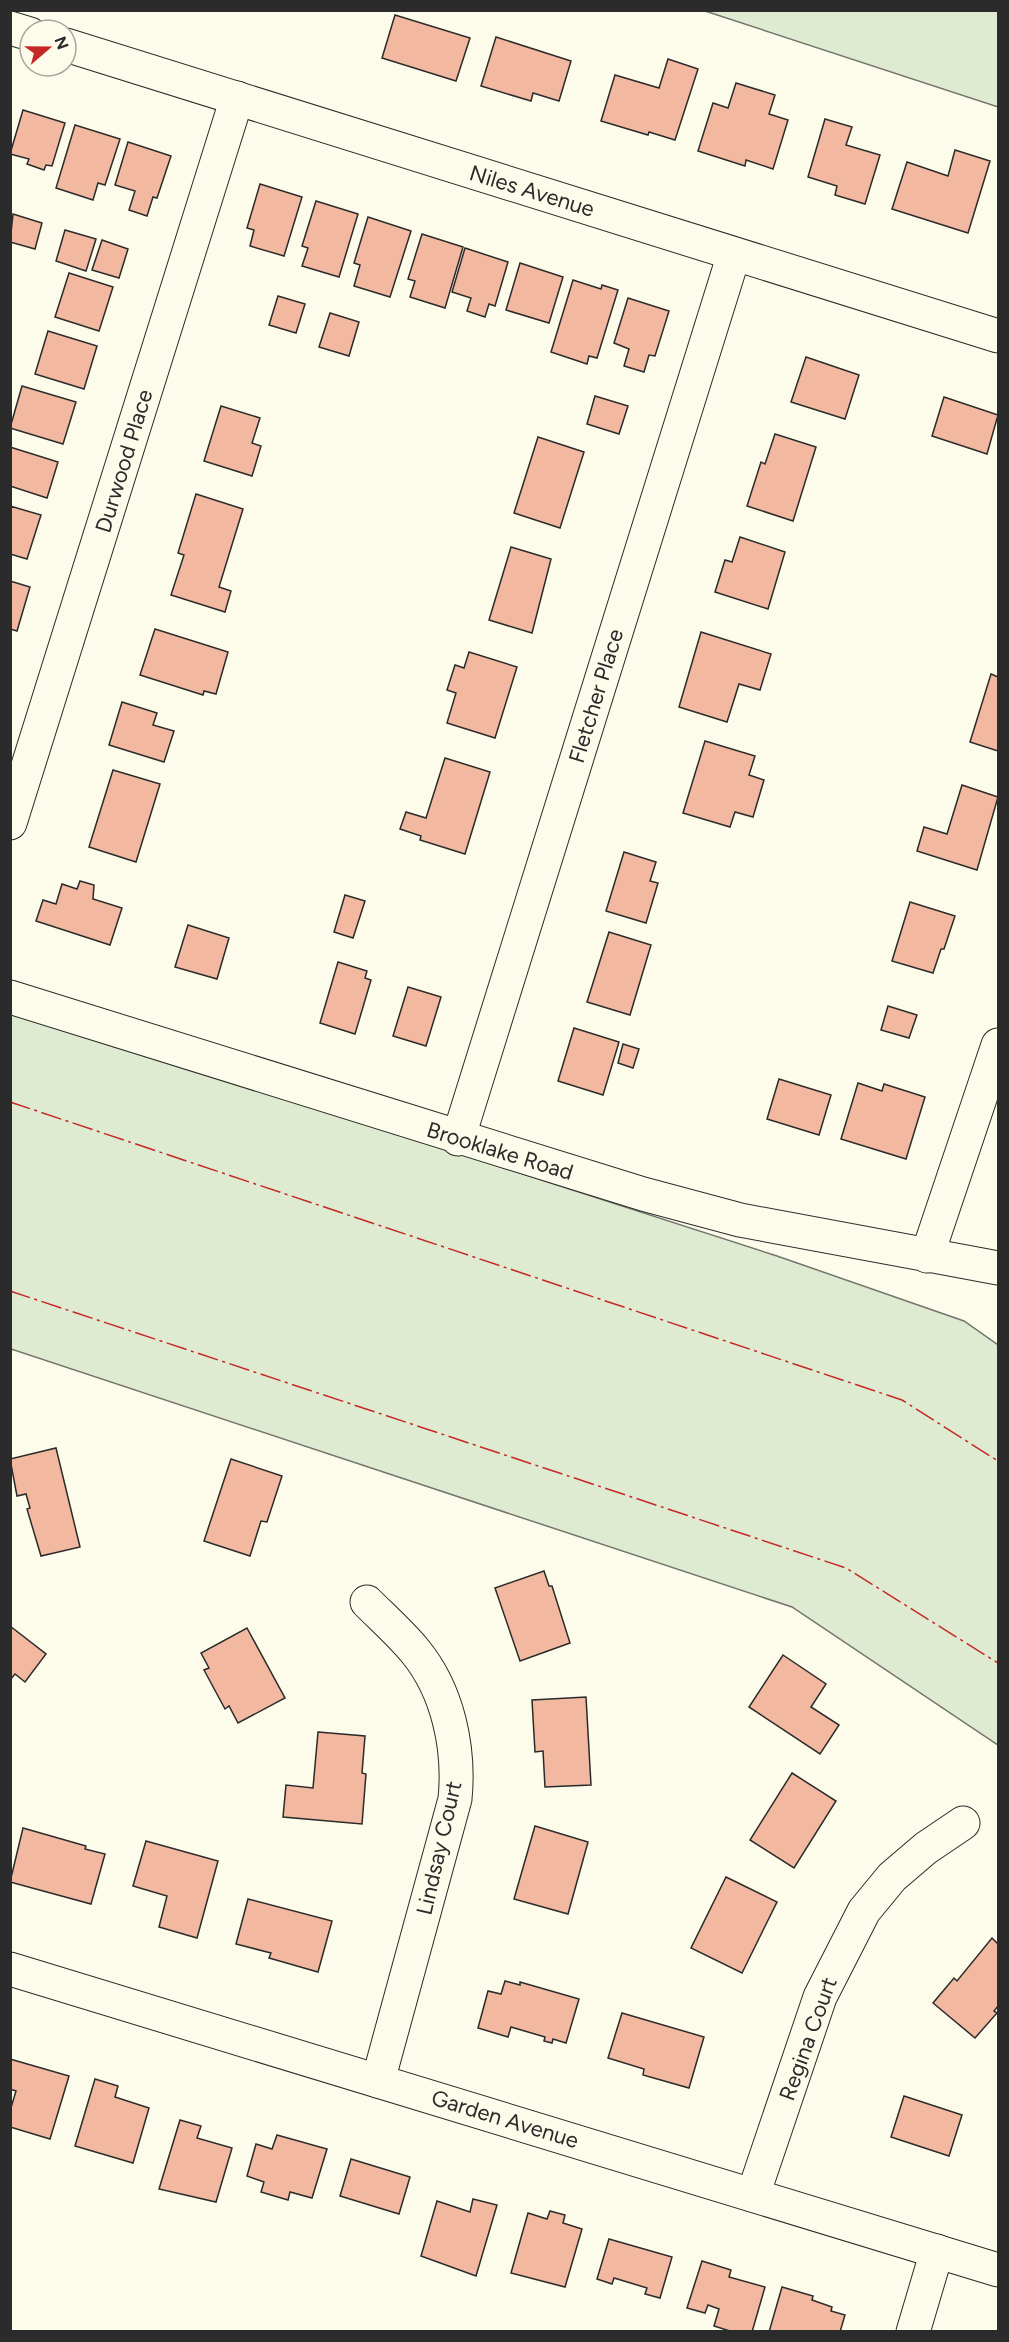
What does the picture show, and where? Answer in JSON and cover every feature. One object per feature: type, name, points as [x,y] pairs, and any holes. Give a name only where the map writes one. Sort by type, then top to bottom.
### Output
[{"type":"street","name":"Niles Avenue","points":[[78,49],[999,336]]},
{"type":"street","name":"Durwood Place","points":[[10,823],[237,98]]},
{"type":"street","name":"Fletcher Place","points":[[458,1139],[735,254]]},
{"type":"street","name":"Brooklake Road","points":[[10,997],[458,1139],[643,1194],[740,1220],[999,1268]]},
{"type":"street","points":[[927,1256],[999,1045]]},
{"type":"street","name":"Lindsay Court","points":[[367,1602],[416,1652],[428,1670],[447,1710],[458,1776],[455,1798],[378,2081]]},
{"type":"street","name":"Regina Court","points":[[753,2195],[820,1997],[864,1911],[892,1877],[926,1848],[963,1823]]},
{"type":"street","name":"Garden Avenue","points":[[10,1969],[999,2270]]},
{"type":"street","points":[[913,2331],[937,2251]]},
{"type":"green space","points":[[705,11],[998,11],[998,107]]},
{"type":"green space","points":[[11,1009],[777,1256],[964,1321],[998,1345],[998,1745],[792,1607],[11,1349]]},
{"type":"building","points":[[395,15],[470,38],[456,81],[382,58]]},
{"type":"building","points":[[496,37],[571,61],[559,101],[533,93],[531,101],[481,86]]},
{"type":"building","points":[[668,59],[698,69],[675,140],[649,132],[648,135],[601,121],[615,75],[659,88]]},
{"type":"building","points":[[736,83],[775,95],[769,114],[788,120],[773,169],[746,160],[745,166],[698,151],[713,103],[728,108]]},
{"type":"building","points":[[23,110],[65,123],[52,166],[46,165],[44,170],[27,164],[29,159],[10,154]]},
{"type":"building","points":[[825,119],[852,127],[846,145],[880,155],[865,204],[835,195],[837,186],[808,177]]},
{"type":"building","points":[[75,125],[120,139],[105,185],[98,183],[93,200],[56,188]]},
{"type":"building","points":[[128,142],[171,156],[157,198],[153,197],[147,216],[129,210],[135,191],[115,185]]},
{"type":"building","points":[[955,150],[990,161],[968,233],[892,209],[907,162],[948,176]]},
{"type":"building","points":[[260,184],[302,197],[284,256],[250,246],[254,230],[247,228]]},
{"type":"building","points":[[316,201],[358,214],[339,277],[302,266],[308,248],[302,246]]},
{"type":"building","points":[[13,214],[42,223],[35,249],[10,242]]},
{"type":"building","points":[[368,217],[411,231],[390,297],[354,286],[360,265],[354,263]]},
{"type":"building","points":[[65,230],[96,239],[86,271],[56,261]]},
{"type":"building","points":[[422,234],[463,247],[445,308],[410,297],[415,281],[408,279]]},
{"type":"building","points":[[102,240],[128,249],[119,278],[92,270]]},
{"type":"building","points":[[465,248],[508,262],[495,306],[489,304],[485,317],[467,311],[471,298],[452,292]]},
{"type":"building","points":[[520,263],[563,277],[549,323],[506,310]]},
{"type":"building","points":[[69,273],[113,287],[99,331],[55,317]]},
{"type":"building","points":[[573,280],[601,289],[602,285],[618,290],[597,358],[589,356],[587,364],[551,352]]},
{"type":"building","points":[[278,296],[305,304],[296,333],[269,325]]},
{"type":"building","points":[[628,298],[669,311],[655,356],[649,355],[644,372],[624,366],[629,349],[614,343]]},
{"type":"building","points":[[330,313],[359,322],[349,356],[319,347]]},
{"type":"building","points":[[48,331],[97,346],[84,389],[35,374]]},
{"type":"building","points":[[806,357],[859,375],[845,419],[791,402]]},
{"type":"building","points":[[22,386],[76,402],[63,444],[10,428]]},
{"type":"building","points":[[595,396],[628,406],[619,434],[587,424]]},
{"type":"building","points":[[944,397],[998,415],[987,454],[932,436]]},
{"type":"building","points":[[221,406],[260,418],[252,443],[261,446],[252,476],[204,461]]},
{"type":"building","points":[[775,434],[816,447],[793,521],[747,506],[761,462],[765,464]]},
{"type":"building","points":[[538,437],[584,452],[560,528],[514,513]]},
{"type":"building","points":[[10,447],[58,462],[47,498],[10,486]]},
{"type":"building","points":[[196,494],[243,509],[219,587],[231,591],[225,612],[171,595],[184,555],[178,553]]},
{"type":"building","points":[[10,506],[41,515],[27,559],[10,554]]},
{"type":"building","points":[[740,537],[785,552],[768,609],[715,592],[725,560],[732,562]]},
{"type":"building","points":[[511,547],[551,559],[532,633],[489,620]]},
{"type":"building","points":[[10,581],[30,587],[17,631],[10,629]]},
{"type":"building","points":[[155,629],[228,652],[216,694],[204,691],[203,695],[140,675]]},
{"type":"building","points":[[701,632],[771,654],[760,690],[739,684],[727,722],[679,707]]},
{"type":"building","points":[[469,652],[517,667],[495,738],[447,723],[456,693],[447,690],[455,665],[464,668]]},
{"type":"building","points":[[991,674],[998,677],[998,751],[970,742]]},
{"type":"building","points":[[122,702],[157,713],[153,725],[174,731],[164,762],[109,745]]},
{"type":"building","points":[[705,741],[755,756],[749,775],[764,780],[753,817],[735,812],[730,827],[683,813]]},
{"type":"building","points":[[445,758],[490,772],[465,854],[420,840],[421,836],[400,829],[406,812],[426,818]]},
{"type":"building","points":[[113,770],[160,784],[136,862],[89,847]]},
{"type":"building","points":[[962,785],[998,797],[977,870],[917,851],[924,827],[947,834]]},
{"type":"building","points":[[624,852],[656,862],[650,881],[658,883],[646,923],[606,911]]},
{"type":"building","points":[[80,881],[94,885],[93,899],[122,908],[110,945],[36,921],[43,900],[56,904],[62,884],[77,889]]},
{"type":"building","points":[[345,895],[365,901],[353,938],[334,932]]},
{"type":"building","points":[[910,902],[955,916],[933,973],[892,961]]},
{"type":"building","points":[[188,925],[229,938],[217,979],[175,967]]},
{"type":"building","points":[[609,932],[651,945],[630,1015],[587,1002]]},
{"type":"building","points":[[338,962],[367,971],[365,978],[371,980],[355,1034],[320,1023]]},
{"type":"building","points":[[408,987],[441,997],[426,1046],[393,1036]]},
{"type":"building","points":[[888,1006],[917,1015],[909,1038],[881,1030]]},
{"type":"building","points":[[574,1028],[619,1042],[603,1095],[558,1081]]},
{"type":"building","points":[[623,1044],[639,1049],[633,1068],[618,1063]]},
{"type":"building","points":[[779,1079],[831,1095],[819,1135],[767,1119]]},
{"type":"building","points":[[858,1083],[882,1091],[884,1084],[925,1097],[906,1159],[841,1139]]},
{"type":"building","points":[[56,1448],[80,1547],[41,1556],[27,1509],[30,1508],[26,1494],[17,1496],[10,1459]]},
{"type":"building","points":[[231,1459],[282,1476],[267,1522],[261,1521],[250,1556],[204,1541]]},
{"type":"building","points":[[544,1571],[549,1586],[552,1586],[570,1643],[520,1661],[495,1588]]},
{"type":"building","points":[[10,1626],[46,1654],[25,1682],[15,1674],[10,1680]]},
{"type":"building","points":[[247,1628],[285,1698],[238,1723],[229,1706],[225,1709],[204,1670],[209,1668],[201,1653]]},
{"type":"building","points":[[783,1655],[826,1684],[811,1707],[839,1725],[820,1754],[749,1707]]},
{"type":"building","points":[[586,1697],[591,1785],[545,1787],[543,1751],[535,1752],[532,1700]]},
{"type":"building","points":[[318,1732],[365,1736],[362,1773],[366,1774],[362,1824],[283,1817],[286,1785],[313,1788]]},
{"type":"building","points":[[792,1773],[836,1801],[794,1868],[750,1840]]},
{"type":"building","points":[[535,1826],[588,1842],[568,1914],[514,1899]]},
{"type":"building","points":[[23,1828],[86,1846],[85,1849],[105,1854],[91,1904],[10,1882]]},
{"type":"building","points":[[146,1841],[218,1861],[197,1938],[159,1927],[167,1896],[133,1886]]},
{"type":"building","points":[[726,1877],[777,1902],[742,1973],[691,1948]]},
{"type":"building","points":[[248,1899],[332,1921],[318,1972],[269,1958],[271,1953],[236,1944]]},
{"type":"building","points":[[992,1938],[998,1944],[998,2006],[994,2011],[997,2013],[975,2038],[933,2003],[954,1978],[957,1981]]},
{"type":"building","points":[[505,1981],[520,1985],[520,1982],[579,1999],[566,2043],[553,2039],[552,2043],[544,2041],[545,2037],[511,2027],[508,2037],[478,2028],[488,1991],[501,1994]]},
{"type":"building","points":[[622,2013],[704,2037],[689,2088],[643,2075],[644,2069],[608,2058]]},
{"type":"building","points":[[10,2059],[69,2076],[50,2139],[10,2127],[10,2111],[16,2091],[10,2089]]},
{"type":"building","points":[[95,2079],[118,2086],[115,2097],[149,2108],[133,2163],[75,2146]]},
{"type":"building","points":[[904,2096],[962,2115],[949,2156],[891,2137]]},
{"type":"building","points":[[180,2120],[201,2126],[197,2138],[232,2148],[216,2202],[159,2189]]},
{"type":"building","points":[[277,2135],[327,2149],[312,2198],[290,2192],[288,2200],[261,2192],[264,2182],[247,2176],[256,2144],[272,2149]]},
{"type":"building","points":[[351,2159],[410,2177],[399,2214],[340,2196]]},
{"type":"building","points":[[473,2199],[497,2205],[476,2276],[421,2256],[437,2201],[470,2212]]},
{"type":"building","points":[[550,2211],[565,2215],[563,2223],[582,2229],[565,2287],[511,2273],[528,2213],[547,2219]]},
{"type":"building","points":[[609,2239],[672,2257],[660,2298],[645,2294],[647,2288],[614,2278],[612,2284],[597,2279]]},
{"type":"building","points":[[702,2261],[731,2270],[729,2277],[765,2287],[752,2332],[733,2332],[714,2326],[719,2309],[708,2305],[705,2313],[687,2308]]},
{"type":"building","points":[[782,2287],[813,2296],[812,2300],[832,2307],[831,2311],[845,2315],[840,2332],[769,2332]]},
{"type":"power","points":[[10,1102],[902,1400],[998,1461]]},
{"type":"power","points":[[10,1291],[846,1568],[998,1663]]}]
